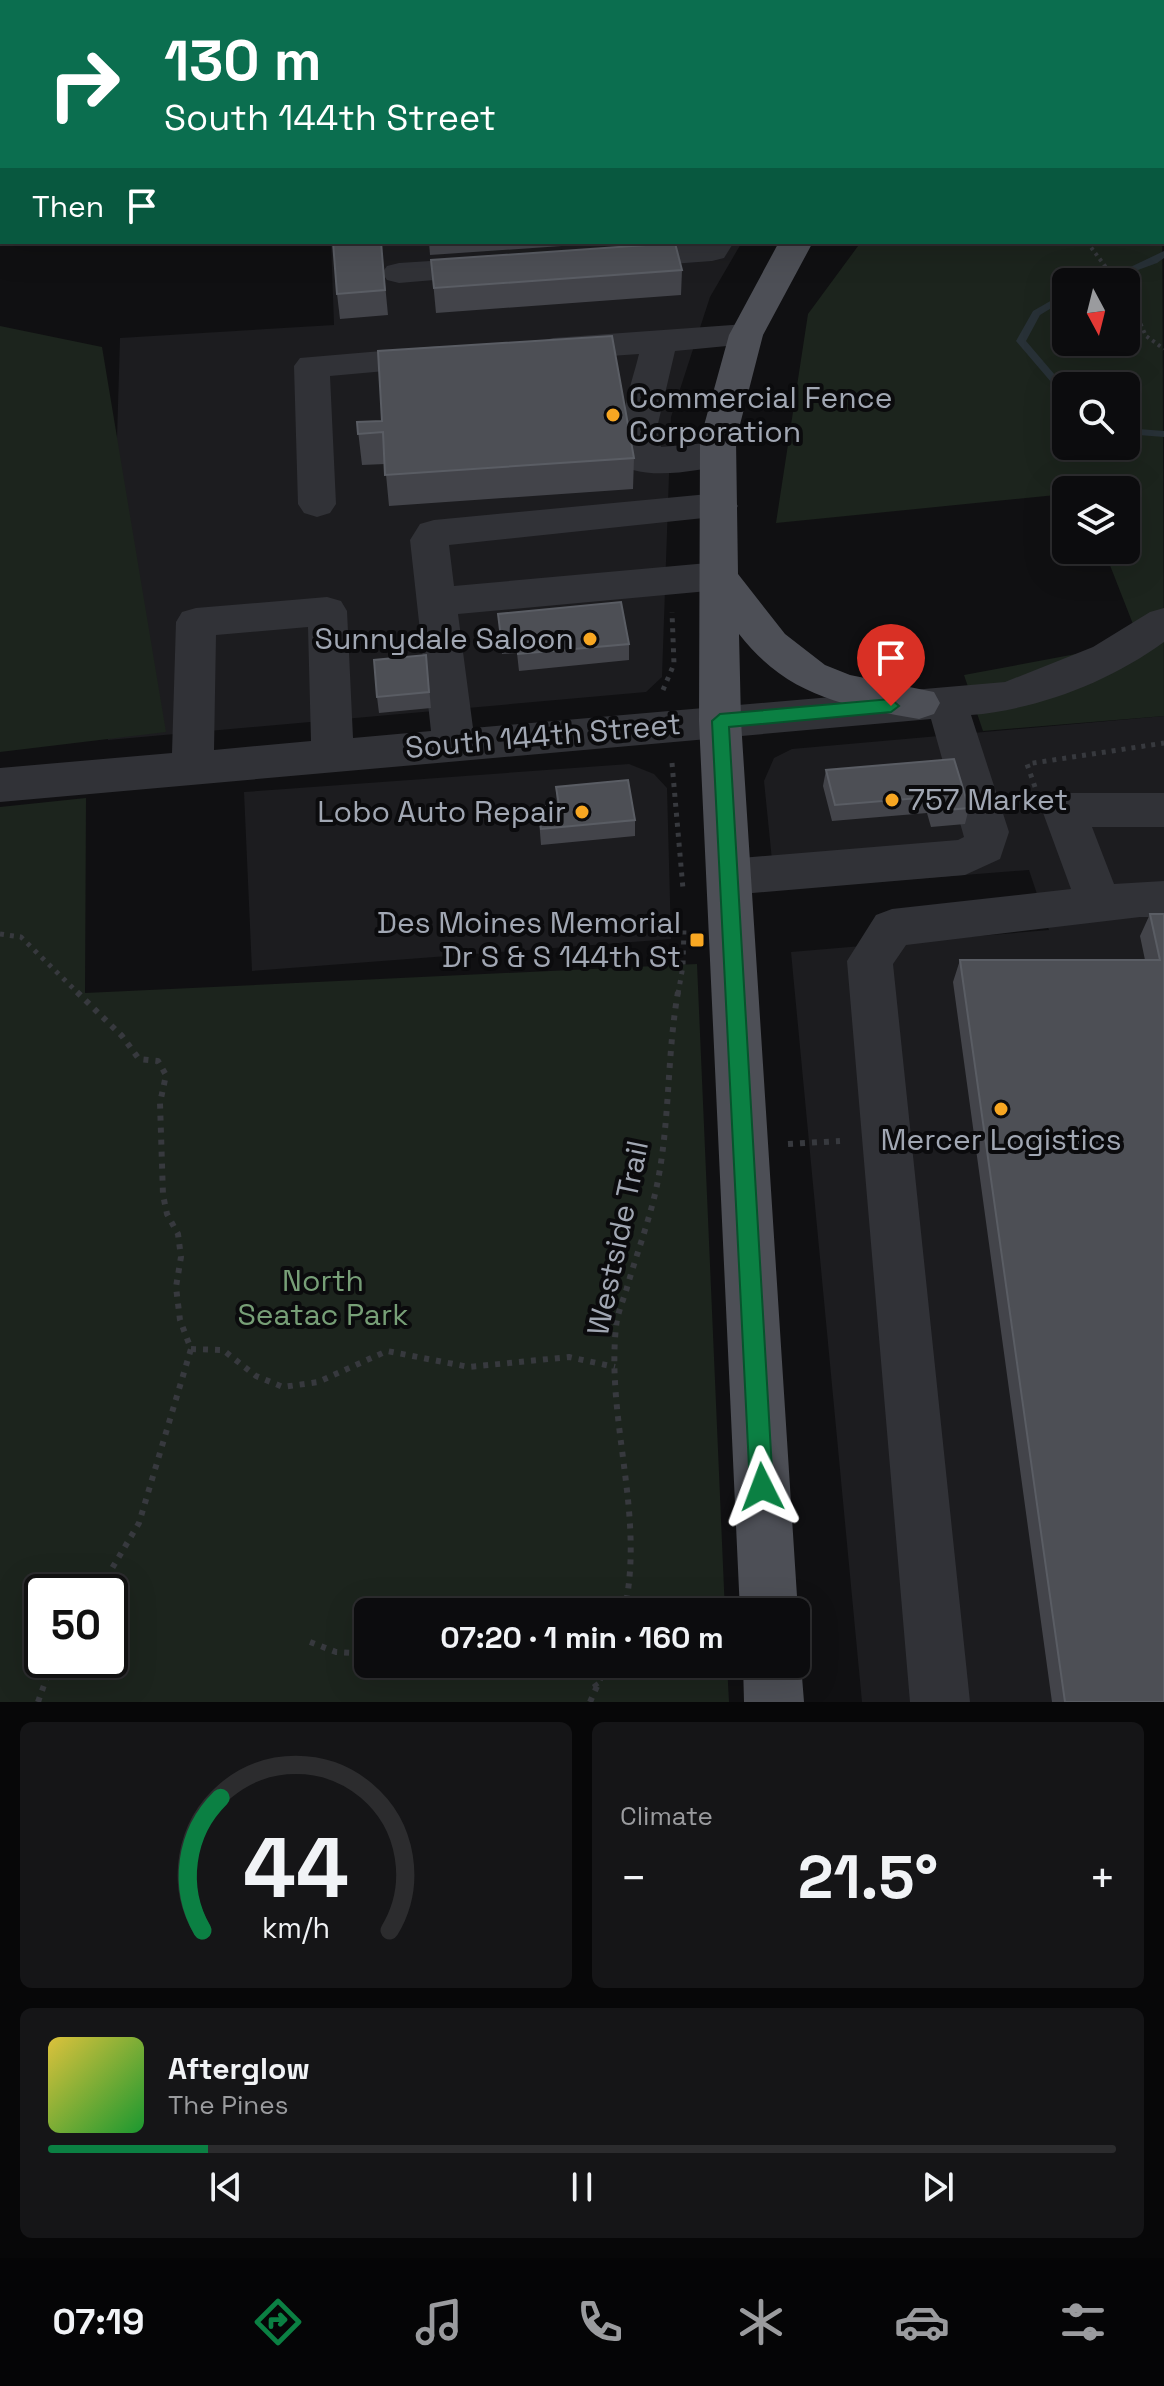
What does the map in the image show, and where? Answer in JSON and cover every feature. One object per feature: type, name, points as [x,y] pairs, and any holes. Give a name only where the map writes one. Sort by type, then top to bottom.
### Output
[{"type":"main road","points":[[768,1598],[720,721],[718,440],[746,335],[795,244]]},
{"type":"main road","points":[[719,576],[761,634],[810,675],[843,688],[933,702]]},
{"type":"main road","points":[[773,1678],[774,1702]]},
{"type":"street","points":[[587,260],[712,251],[716,244]]},
{"type":"street","points":[[399,274],[524,264]]},
{"type":"street","points":[[517,352],[746,335]]},
{"type":"street","points":[[660,341],[639,428],[646,461],[718,454]]},
{"type":"street","points":[[317,504],[312,366],[470,355]]},
{"type":"street","points":[[454,744],[429,540],[439,530],[719,506]]},
{"type":"street","points":[[438,602],[719,576]]},
{"type":"street","points":[[193,768],[196,622],[327,611],[333,755]]},
{"type":"street","name":"South 144th Street","points":[[0,785],[1005,697],[1065,679],[1113,656],[1164,623]]},
{"type":"street","points":[[729,877],[965,857],[984,847],[987,832],[933,702]]},
{"type":"street","points":[[1099,904],[1064,810],[1164,810]]},
{"type":"street","points":[[940,1702],[870,961],[892,928],[1164,899]]},
{"type":"path","points":[[1088,244],[1104,268]]},
{"type":"path","points":[[1140,323],[1146,336],[1164,349]]},
{"type":"path","points":[[674,779],[684,902]]},
{"type":"path","name":"Westside Trail","points":[[627,1598],[631,1526],[615,1367],[616,1324],[658,1181],[669,1096],[672,1026],[683,966],[685,917]]},
{"type":"path","points":[[0,934],[21,937],[122,1036],[139,1059],[158,1061],[166,1075],[160,1103],[161,1183],[167,1214],[178,1234],[181,1257],[176,1287],[180,1320],[191,1349],[139,1523],[109,1574]]},
{"type":"path","points":[[783,1144],[840,1143],[839,1129]]},
{"type":"path","points":[[191,1349],[223,1350],[256,1376],[283,1387],[318,1382],[387,1351],[469,1367],[569,1357],[615,1367]]},
{"type":"path","points":[[310,1642],[336,1652],[354,1653]]},
{"type":"path","points":[[38,1702],[47,1678]]},
{"type":"path","points":[[590,1678],[597,1688]]},
{"type":"path","points":[[590,1702],[601,1678]]},
{"type":"shaded area","points":[[331,244],[741,244],[710,297],[671,417],[662,677],[646,692],[108,740],[120,338],[334,325]]},
{"type":"shaded area","points":[[1164,716],[1164,1702],[862,1702],[791,952],[1049,930],[1029,870],[775,890],[764,781],[774,758],[792,749]]},
{"type":"shaded area","points":[[629,764],[654,774],[667,788],[671,939],[252,971],[244,792]]},
{"type":"green space","points":[[860,244],[1162,244],[1164,716],[983,731],[964,675],[1140,642],[1109,564],[1140,564],[1140,476],[1052,476],[1052,495],[776,523],[808,314]]},
{"type":"green space","points":[[0,326],[102,347],[166,732],[0,752]]},
{"type":"green space","name":"North Seatac Park","points":[[86,798],[85,993],[697,964],[724,1598],[354,1598],[354,1678],[728,1678],[729,1702],[0,1702],[0,807]]},
{"type":"building","points":[[333,244],[381,244],[385,290],[337,294]]},
{"type":"building","points":[[675,244],[682,270],[434,288],[431,260]]},
{"type":"building","points":[[612,336],[634,458],[385,475],[383,432],[358,434],[357,422],[382,421],[378,351]]},
{"type":"building","points":[[621,602],[629,644],[518,654],[516,636],[501,638],[498,614]]},
{"type":"building","points":[[426,655],[429,692],[377,697],[374,660]]},
{"type":"building","points":[[954,759],[969,808],[935,811],[931,797],[835,805],[826,770]]},
{"type":"building","points":[[628,780],[635,820],[541,829],[538,807],[559,805],[556,787]]},
{"type":"building","points":[[1150,914],[1164,914],[1164,1702],[1065,1702],[960,960],[1160,960]]},
{"type":"waterway","points":[[1135,268],[1164,254]]},
{"type":"waterway","points":[[1052,303],[1036,313],[1021,341],[1052,378]]},
{"type":"waterway","points":[[1140,432],[1164,434]]},
{"type":"place","name":"Commercial Fence Corporation","points":[[613,415]]},
{"type":"place","name":"Sunnydale Saloon","points":[[590,639]]},
{"type":"place","name":"757 Market","points":[[892,800]]},
{"type":"place","name":"Lobo Auto Repair","points":[[582,812]]},
{"type":"place","name":"Des Moines Memorial Dr S & S 144th St","points":[[697,940]]},
{"type":"place","name":"Mercer Logistics","points":[[1001,1109]]},
{"type":"route","points":[[762,1487],[720,721],[891,706]]}]
